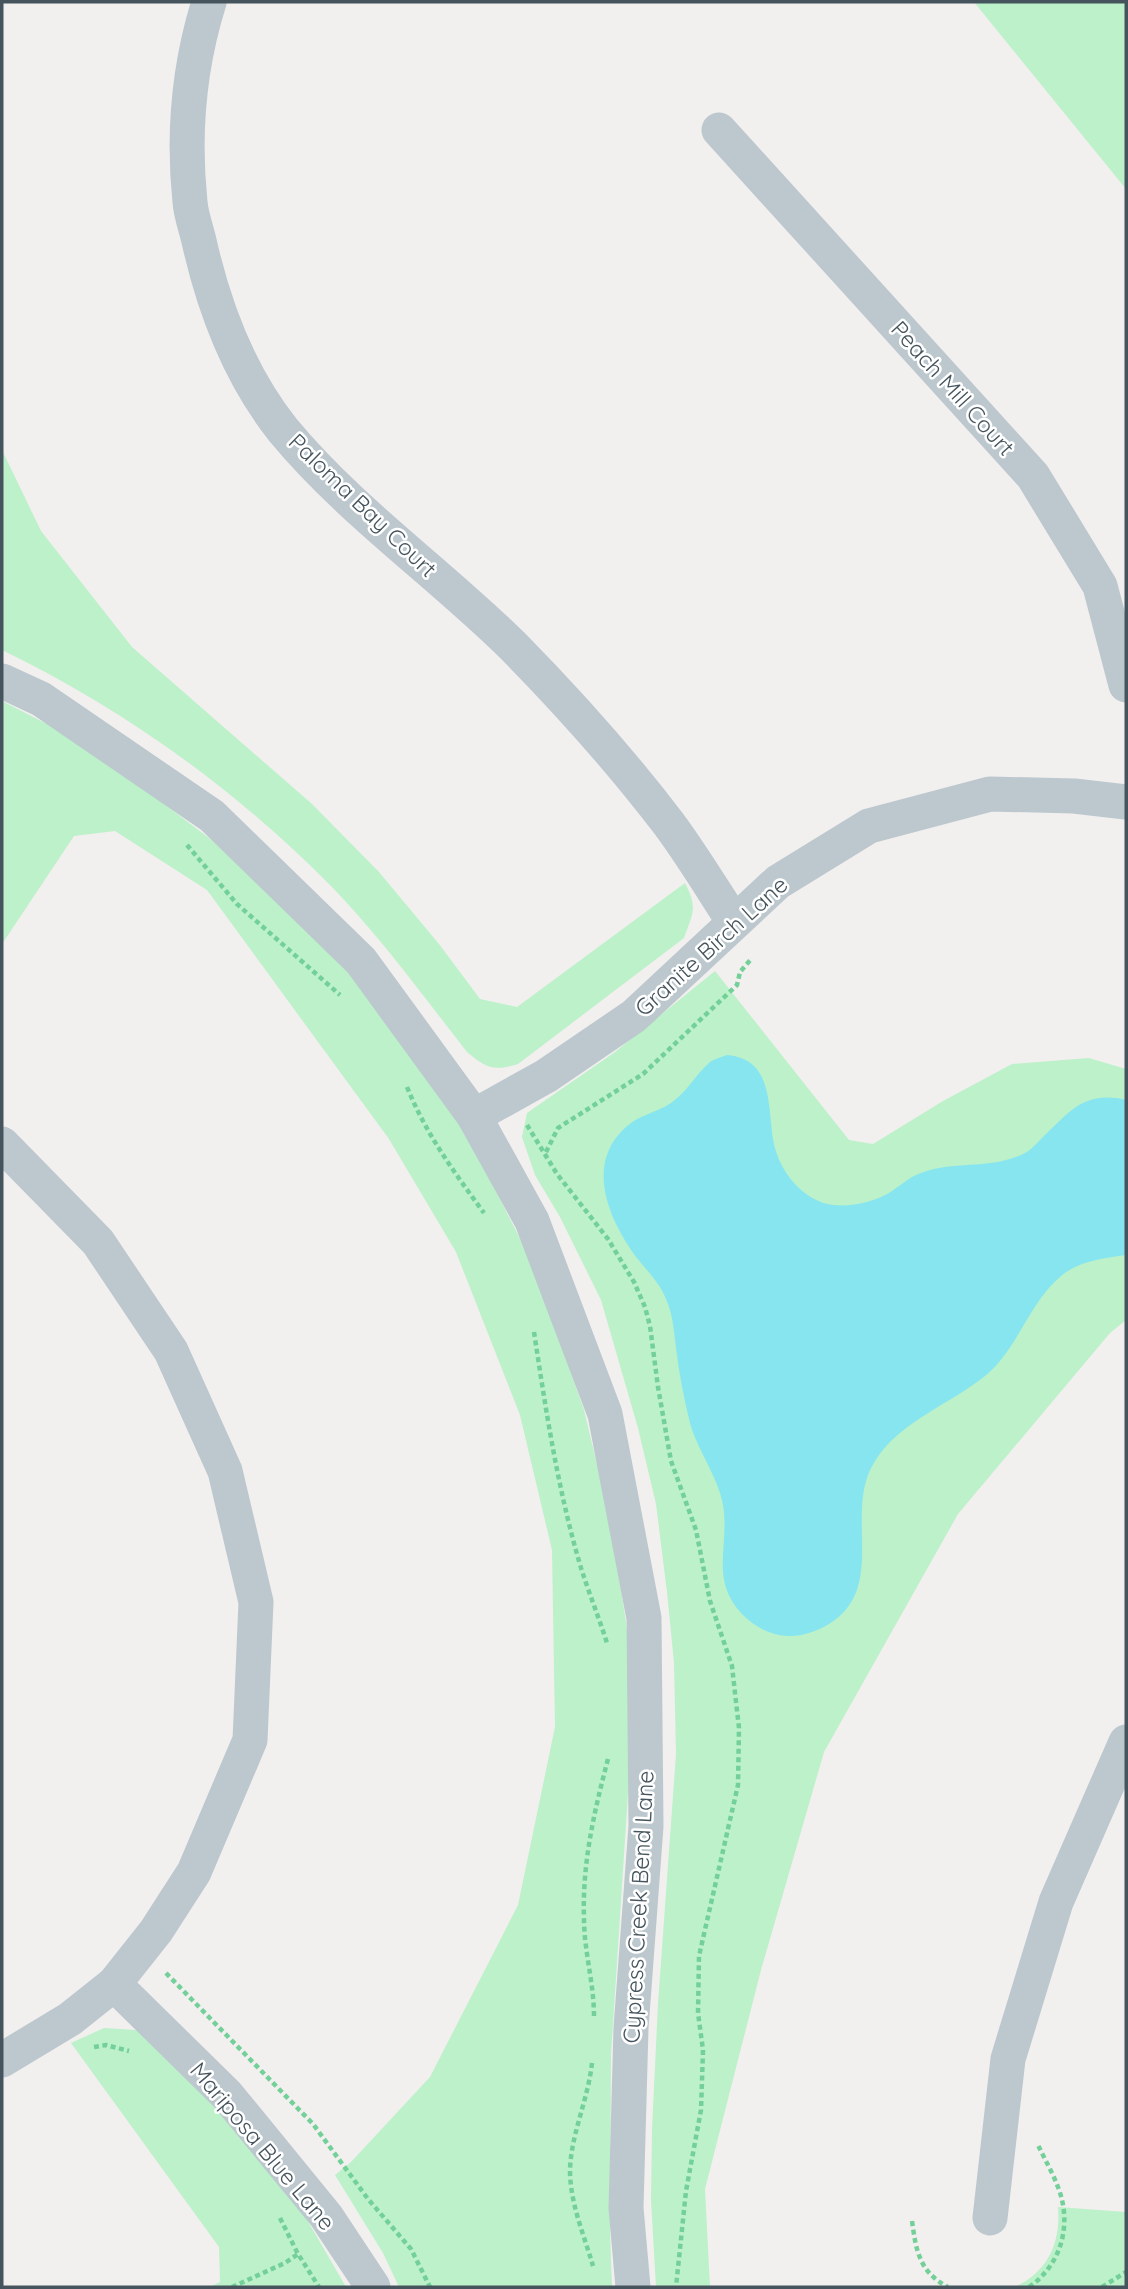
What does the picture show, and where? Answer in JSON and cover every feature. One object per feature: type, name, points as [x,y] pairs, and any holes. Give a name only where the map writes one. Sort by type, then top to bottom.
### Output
[{"type":"street","name":"Paloma Bay Court","points":[[209,2],[201,26],[191,84],[187,142],[190,205],[207,278],[230,339],[254,388],[283,429],[315,465],[510,644],[575,710],[670,825],[734,922]]},
{"type":"street","name":"Peach Mill Court","points":[[719,130],[1033,475],[1100,586],[1126,685]]},
{"type":"street","name":"Cypress Creek Bend Lane","points":[[2,681],[41,699],[212,816],[361,961],[474,1116],[532,1220],[605,1414],[644,1618],[646,1826],[631,2028],[626,2208],[633,2287]]},
{"type":"street","name":"Granite Birch Lane","points":[[474,1116],[546,1076],[634,1016],[778,882],[869,826],[990,794],[1074,796],[1126,802]]},
{"type":"street","points":[[2,1144],[98,1242],[171,1351],[225,1471],[256,1602],[250,1740],[194,1872],[156,1931],[123,1993],[70,2019],[2,2060]]},
{"type":"street","points":[[990,2218],[1008,2059],[1056,1902],[1126,1742]]},
{"type":"street","name":"Mariposa Blue Lane","points":[[123,1993],[227,2095],[326,2216],[373,2287]]},
{"type":"path","points":[[182,837],[237,904],[346,1001]]},
{"type":"path","points":[[676,2287],[687,2191],[701,2110],[703,2050],[698,2013],[699,1956],[738,1785],[739,1728],[736,1693],[732,1666],[710,1601],[696,1530],[671,1461],[645,1307],[615,1250],[573,1196],[546,1153],[558,1128],[643,1074],[664,1055],[737,985],[740,972],[758,951]]},
{"type":"path","points":[[405,1082],[424,1126],[441,1154],[488,1217]]},
{"type":"path","points":[[533,1324],[547,1416],[562,1489],[581,1568],[609,1648]]},
{"type":"path","points":[[594,2022],[583,1921],[584,1873],[591,1826],[611,1748]]},
{"type":"path","points":[[123,1993],[167,1972],[313,2124],[368,2199],[411,2249],[430,2287]]},
{"type":"path","points":[[593,2058],[589,2088],[574,2142],[570,2169],[571,2189],[596,2274]]},
{"type":"path","points":[[1029,2287],[1048,2271],[1056,2259],[1064,2224],[1062,2198],[1038,2145]]},
{"type":"path","points":[[912,2221],[916,2254],[929,2273],[948,2287]]},
{"type":"path","points":[[232,2287],[285,2263],[298,2254],[319,2287]]},
{"type":"path","points":[[1102,2287],[1126,2272]]},
{"type":"green space","points":[[974,2],[1126,2],[1126,189]]},
{"type":"green space","points":[[2,450],[41,531],[132,647],[312,804],[379,872],[439,944],[480,999],[517,1007],[685,883],[692,899],[693,910],[684,938],[518,1064],[497,1068],[474,1058],[351,907],[297,852],[258,818],[178,755],[135,726],[92,698],[2,650]]},
{"type":"green space","points":[[2,701],[82,742],[209,838],[280,900],[339,960],[462,1125],[532,1262],[584,1410],[610,1519],[626,1622],[634,1701],[611,2055],[612,2287],[399,2287],[383,2253],[335,2175],[351,2162],[430,2077],[518,1905],[555,1727],[552,1550],[520,1415],[456,1252],[389,1139],[207,890],[115,831],[74,836],[2,944]]},
{"type":"green space","points":[[715,971],[849,1140],[873,1144],[943,1101],[1012,1064],[1089,1058],[1126,1069],[1126,1320],[1110,1333],[958,1514],[824,1752],[761,1970],[705,2189],[710,2287],[656,2287],[651,2200],[652,2129],[676,1754],[674,1663],[667,1592],[656,1504],[638,1428],[601,1300],[560,1217],[535,1175],[522,1137],[527,1113],[615,1052]]},
{"type":"green space","points":[[104,2028],[136,2030],[163,2048],[295,2199],[346,2287],[210,2287],[220,2282],[219,2247],[71,2043]]},
{"type":"green space","points":[[1058,2207],[1126,2212],[1126,2287],[1015,2287],[1036,2273],[1050,2254],[1057,2232]]},
{"type":"water","points":[[727,1055],[743,1059],[754,1066],[761,1076],[769,1102],[774,1144],[787,1175],[812,1198],[833,1205],[876,1199],[912,1177],[934,1169],[1012,1158],[1029,1150],[1078,1106],[1099,1098],[1126,1100],[1126,1255],[1084,1264],[1061,1276],[1040,1300],[1006,1353],[985,1376],[911,1424],[885,1447],[866,1481],[862,1502],[861,1569],[857,1590],[847,1608],[829,1624],[798,1636],[774,1634],[757,1626],[742,1614],[726,1588],[723,1575],[723,1505],[717,1484],[690,1423],[670,1311],[660,1288],[618,1227],[605,1192],[606,1158],[613,1142],[626,1127],[671,1103],[710,1062]]}]
